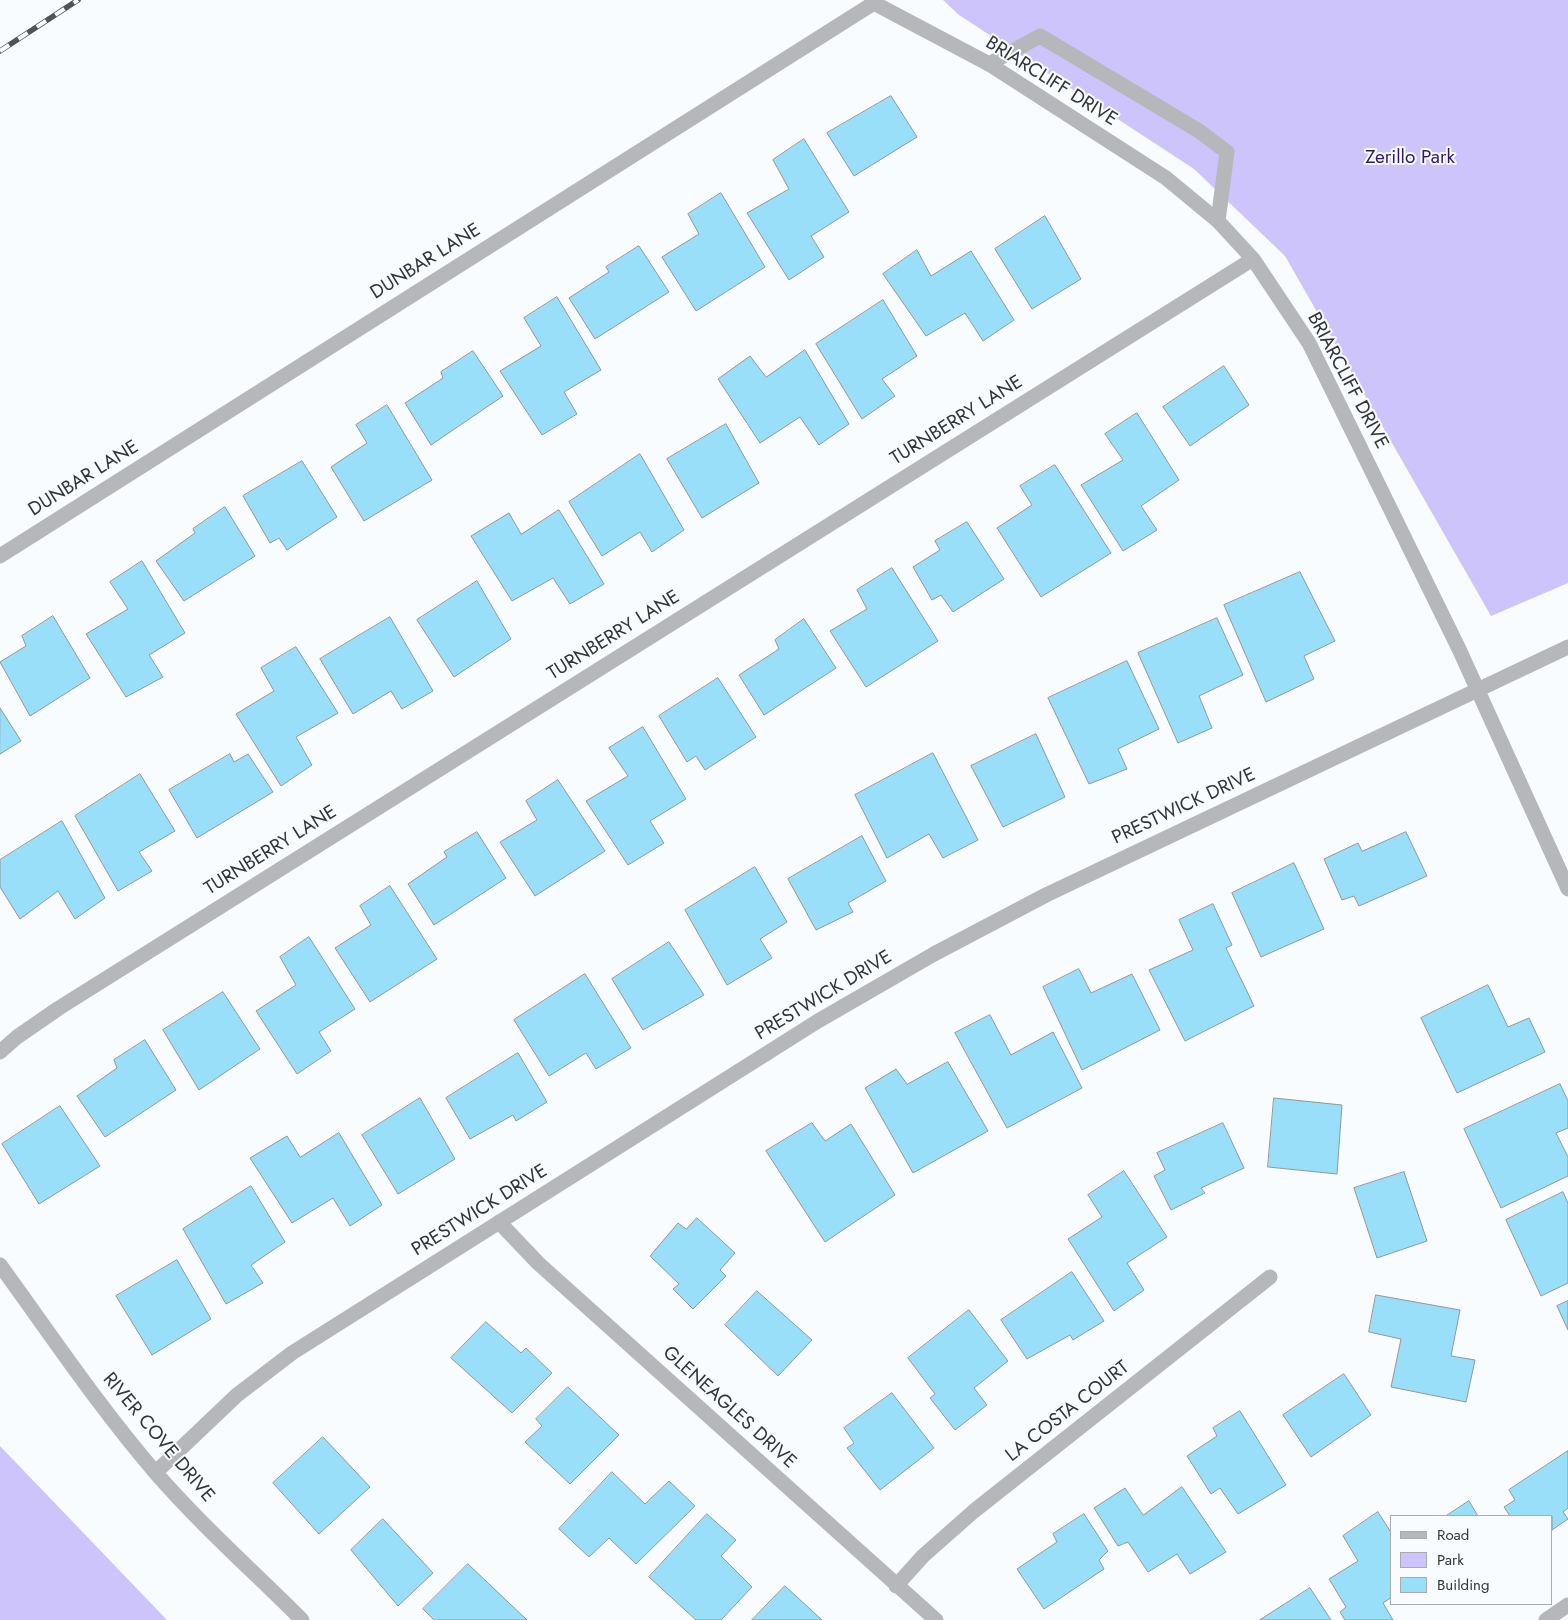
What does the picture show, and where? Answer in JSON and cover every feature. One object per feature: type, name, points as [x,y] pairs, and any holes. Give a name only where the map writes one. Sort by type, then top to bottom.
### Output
[{"type":"street","name":"BRIARCLIFF DRIVE","points":[[874,3],[989,64],[1166,178],[1218,222],[1253,260],[1309,343],[1459,648],[1568,889]]},
{"type":"street","name":"DUNBAR LANE","points":[[0,556],[874,3]]},
{"type":"street","points":[[989,64],[1040,36],[1199,131],[1227,152],[1218,222]]},
{"type":"street","name":"TURNBERRY LANE","points":[[0,1052],[17,1037],[58,1008],[1253,260]]},
{"type":"street","name":"PRESTWICK DRIVE","points":[[156,1472],[237,1395],[292,1353],[818,1021],[934,954],[1046,894],[1568,647]]},
{"type":"street","name":"GLENEAGLES DRIVE","points":[[499,1222],[538,1263],[936,1620]]},
{"type":"street","name":"RIVER COVE DRIVE","points":[[0,1265],[124,1434],[156,1472],[190,1511],[302,1620]]},
{"type":"street","name":"LA COSTA COURT","points":[[896,1586],[923,1556],[974,1511],[1270,1277]]},
{"type":"street","points":[[1546,1620],[1568,1606]]},
{"type":"green space","name":"Zerillo Park","points":[[943,0],[1568,0],[1568,583],[1491,616],[1285,256],[1194,169],[959,15]]},
{"type":"green space","points":[[0,1446],[167,1620],[0,1620]]},
{"type":"building","points":[[891,96],[917,137],[854,176],[827,133]]},
{"type":"building","points":[[804,139],[849,212],[811,236],[824,257],[789,280],[747,213],[789,189],[773,160]]},
{"type":"building","points":[[721,193],[765,267],[696,311],[662,257],[699,234],[688,214]]},
{"type":"building","points":[[1045,216],[1081,279],[1032,309],[995,249]]},
{"type":"building","points":[[639,246],[669,292],[595,339],[569,298],[609,272],[606,267]]},
{"type":"building","points":[[917,250],[931,276],[971,251],[1014,320],[983,341],[965,313],[926,336],[883,274]]},
{"type":"building","points":[[557,297],[601,370],[564,392],[577,414],[542,435],[500,371],[541,346],[524,318]]},
{"type":"building","points":[[883,300],[917,356],[882,379],[895,396],[862,419],[816,344]]},
{"type":"building","points":[[805,350],[849,424],[819,445],[800,417],[760,443],[718,379],[750,356],[766,377]]},
{"type":"building","points":[[473,351],[503,396],[431,445],[405,403],[443,378],[441,372]]},
{"type":"building","points":[[1224,366],[1249,405],[1190,446],[1163,407]]},
{"type":"building","points":[[387,405],[432,480],[364,521],[331,467],[367,443],[356,425]]},
{"type":"building","points":[[1137,413],[1179,480],[1141,506],[1157,530],[1123,551],[1081,485],[1123,460],[1105,434]]},
{"type":"building","points":[[726,424],[759,483],[702,518],[667,459]]},
{"type":"building","points":[[640,454],[684,530],[652,552],[640,532],[602,556],[569,502]]},
{"type":"building","points":[[302,461],[337,517],[287,550],[279,538],[270,543],[243,496]]},
{"type":"building","points":[[1055,465],[1111,553],[1041,597],[997,528],[1032,505],[1020,486]]},
{"type":"building","points":[[225,507],[255,556],[184,601],[156,561],[195,533],[193,529]]},
{"type":"building","points":[[559,510],[604,584],[570,604],[553,578],[512,601],[471,536],[509,513],[521,534]]},
{"type":"building","points":[[967,522],[1004,579],[953,612],[941,595],[932,600],[913,567],[940,550],[935,541]]},
{"type":"building","points":[[142,561],[185,633],[149,655],[163,677],[126,697],[86,634],[128,609],[110,582]]},
{"type":"building","points":[[892,568],[938,641],[866,687],[830,631],[867,609],[857,590]]},
{"type":"building","points":[[1300,572],[1335,641],[1304,656],[1314,679],[1266,702],[1224,605]]},
{"type":"building","points":[[477,581],[511,639],[454,677],[417,620]]},
{"type":"building","points":[[53,616],[90,678],[30,716],[0,662],[26,646],[22,636]]},
{"type":"building","points":[[390,617],[433,691],[402,709],[391,691],[353,714],[320,659]]},
{"type":"building","points":[[1217,618],[1243,675],[1199,696],[1212,728],[1178,743],[1138,653]]},
{"type":"building","points":[[804,619],[836,668],[764,715],[739,675],[779,649],[775,640]]},
{"type":"building","points":[[296,647],[338,713],[296,737],[312,765],[281,786],[236,714],[274,691],[261,668]]},
{"type":"building","points":[[1127,661],[1159,729],[1118,749],[1127,769],[1089,784],[1048,698]]},
{"type":"building","points":[[718,678],[756,737],[705,770],[696,756],[687,762],[659,716]]},
{"type":"building","points":[[0,708],[21,741],[0,754]]},
{"type":"building","points":[[643,727],[686,799],[650,821],[664,843],[628,865],[586,801],[628,776],[609,748]]},
{"type":"building","points":[[1036,734],[1065,797],[1003,827],[971,766]]},
{"type":"building","points":[[933,753],[978,840],[943,858],[929,834],[887,858],[855,795]]},
{"type":"building","points":[[230,754],[234,762],[248,754],[273,792],[197,838],[169,790]]},
{"type":"building","points":[[140,774],[175,831],[139,852],[152,871],[118,891],[75,816]]},
{"type":"building","points":[[558,780],[605,851],[535,896],[500,842],[537,820],[526,801]]},
{"type":"building","points":[[62,821],[105,898],[75,919],[58,891],[20,919],[0,887],[0,860]]},
{"type":"building","points":[[477,832],[506,878],[434,925],[408,884],[447,857],[444,852]]},
{"type":"building","points":[[1406,832],[1427,876],[1359,906],[1354,896],[1342,900],[1324,859],[1358,843],[1362,851]]},
{"type":"building","points":[[862,836],[886,881],[848,903],[853,912],[816,930],[788,879]]},
{"type":"building","points":[[1294,863],[1324,929],[1261,957],[1232,893]]},
{"type":"building","points":[[755,867],[787,922],[760,939],[772,958],[727,985],[685,910]]},
{"type":"building","points":[[390,886],[437,959],[370,1002],[335,948],[371,925],[360,906]]},
{"type":"building","points":[[1213,904],[1232,945],[1226,948],[1254,1006],[1185,1041],[1149,970],[1193,950],[1179,920]]},
{"type":"building","points":[[309,937],[355,1009],[319,1032],[331,1051],[297,1074],[256,1011],[296,985],[280,957]]},
{"type":"building","points":[[669,942],[704,995],[643,1030],[612,979]]},
{"type":"building","points":[[1079,969],[1091,993],[1132,974],[1160,1030],[1082,1070],[1043,987]]},
{"type":"building","points":[[585,974],[631,1048],[596,1069],[586,1053],[549,1076],[514,1020]]},
{"type":"building","points":[[1488,985],[1508,1027],[1529,1018],[1545,1052],[1457,1093],[1421,1018]]},
{"type":"building","points":[[223,992],[260,1049],[199,1090],[163,1030]]},
{"type":"building","points":[[990,1015],[1011,1055],[1053,1032],[1082,1088],[1007,1128],[955,1033]]},
{"type":"building","points":[[145,1040],[176,1090],[105,1137],[77,1096],[117,1068],[114,1060]]},
{"type":"building","points":[[518,1053],[547,1102],[516,1121],[513,1115],[470,1139],[446,1098]]},
{"type":"building","points":[[948,1062],[988,1131],[913,1173],[865,1088],[896,1069],[907,1084]]},
{"type":"building","points":[[1560,1084],[1568,1101],[1568,1128],[1556,1133],[1568,1157],[1568,1176],[1501,1208],[1464,1129]]},
{"type":"building","points":[[420,1098],[455,1159],[398,1194],[362,1135]]},
{"type":"building","points":[[1274,1098],[1342,1105],[1337,1174],[1268,1167]]},
{"type":"building","points":[[60,1106],[100,1166],[39,1204],[2,1144]]},
{"type":"building","points":[[812,1123],[825,1141],[851,1124],[895,1195],[825,1242],[766,1151]]},
{"type":"building","points":[[1223,1123],[1244,1168],[1201,1188],[1205,1193],[1171,1210],[1154,1176],[1165,1170],[1157,1153]]},
{"type":"building","points":[[339,1133],[382,1205],[350,1226],[333,1198],[292,1223],[250,1158],[287,1136],[300,1157]]},
{"type":"building","points":[[1124,1171],[1167,1237],[1127,1263],[1144,1290],[1114,1311],[1068,1239],[1102,1217],[1088,1195]]},
{"type":"building","points":[[1404,1172],[1427,1241],[1377,1258],[1354,1188]]},
{"type":"building","points":[[251,1186],[285,1242],[251,1265],[263,1283],[226,1304],[183,1229]]},
{"type":"building","points":[[1563,1192],[1568,1203],[1568,1283],[1541,1296],[1506,1220]]},
{"type":"building","points":[[697,1218],[735,1253],[720,1270],[726,1276],[693,1309],[673,1289],[679,1284],[650,1256],[678,1223],[686,1229]]},
{"type":"building","points":[[177,1260],[211,1319],[152,1355],[116,1296]]},
{"type":"building","points":[[1072,1272],[1104,1321],[1073,1340],[1070,1335],[1027,1359],[1001,1320]]},
{"type":"building","points":[[757,1291],[812,1340],[778,1376],[725,1325]]},
{"type":"building","points":[[1376,1295],[1460,1310],[1451,1356],[1475,1360],[1466,1402],[1391,1387],[1401,1339],[1369,1332]]},
{"type":"building","points":[[1568,1301],[1568,1330],[1557,1306]]},
{"type":"building","points":[[969,1310],[1008,1361],[974,1388],[987,1405],[955,1430],[930,1398],[935,1394],[908,1358]]},
{"type":"building","points":[[486,1322],[521,1353],[526,1348],[552,1373],[512,1413],[451,1358]]},
{"type":"building","points":[[1344,1374],[1371,1415],[1311,1457],[1283,1415]]},
{"type":"building","points":[[568,1387],[619,1435],[570,1484],[525,1442],[542,1426],[536,1419]]},
{"type":"building","points":[[892,1393],[934,1448],[880,1490],[847,1448],[854,1443],[844,1428]]},
{"type":"building","points":[[1240,1411],[1286,1485],[1238,1514],[1220,1488],[1211,1494],[1187,1456],[1217,1436],[1213,1428]]},
{"type":"building","points":[[323,1437],[370,1487],[319,1534],[273,1483]]},
{"type":"building","points":[[1568,1451],[1568,1508],[1563,1512],[1568,1519],[1553,1529],[1553,1515],[1509,1515],[1504,1507],[1515,1500],[1509,1490]]},
{"type":"building","points":[[612,1472],[645,1504],[669,1481],[695,1506],[636,1564],[609,1538],[589,1557],[559,1529]]},
{"type":"building","points":[[1182,1487],[1226,1552],[1190,1574],[1177,1554],[1148,1572],[1128,1542],[1118,1546],[1094,1508],[1125,1488],[1143,1515]]},
{"type":"building","points":[[1469,1501],[1477,1515],[1448,1515]]},
{"type":"building","points":[[1378,1512],[1390,1531],[1390,1598],[1383,1603],[1393,1620],[1345,1620],[1340,1612],[1346,1607],[1329,1579],[1358,1561],[1343,1536]]},
{"type":"building","points":[[707,1514],[736,1540],[721,1556],[752,1587],[721,1620],[696,1620],[649,1577]]},
{"type":"building","points":[[1084,1514],[1108,1551],[1099,1560],[1104,1569],[1044,1609],[1017,1569],[1057,1542],[1053,1534]]},
{"type":"building","points":[[383,1519],[433,1573],[398,1606],[351,1550]]},
{"type":"building","points":[[468,1564],[527,1620],[434,1620],[423,1609]]},
{"type":"building","points":[[785,1586],[822,1620],[752,1620]]},
{"type":"building","points":[[1310,1588],[1331,1620],[1260,1620]]},
{"type":"railway","points":[[0,51],[78,0]]}]
